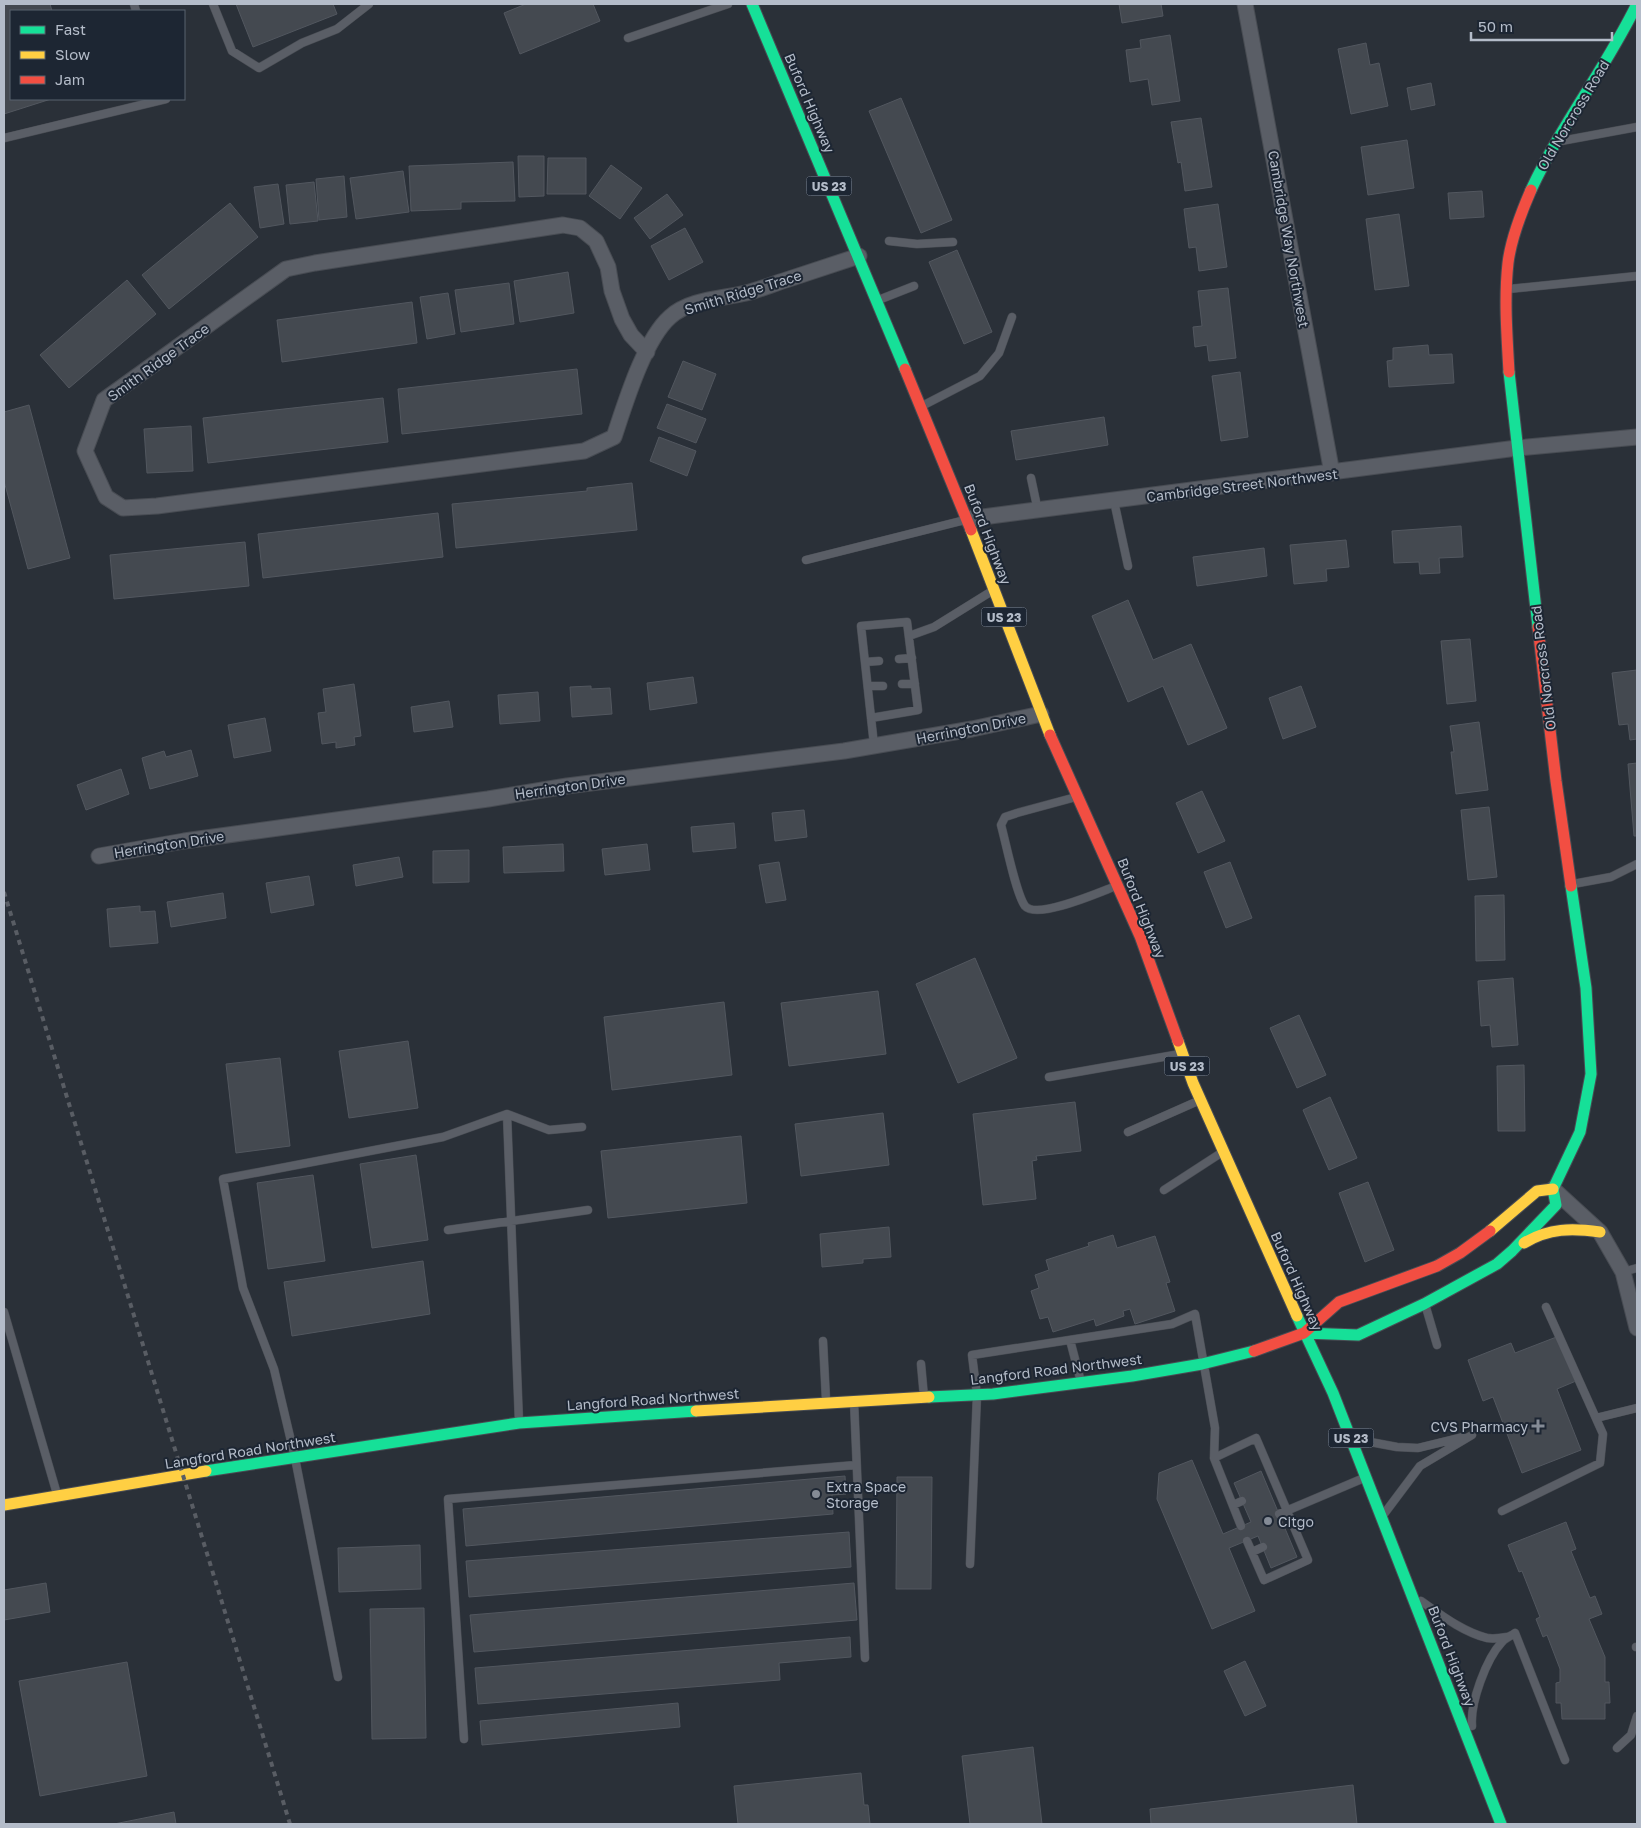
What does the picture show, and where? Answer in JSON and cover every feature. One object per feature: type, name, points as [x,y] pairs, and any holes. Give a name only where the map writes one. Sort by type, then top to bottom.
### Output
[{"type":"street","name":"Buford Highway","points":[[752,4],[859,256],[967,520],[1041,714],[1140,936],[1200,1100],[1304,1333],[1333,1393],[1501,1824]]},
{"type":"street","name":"Cambridge Way Northwest","points":[[1245,4],[1332,473]]},
{"type":"street","name":"Old Norcross Road","points":[[1553,1189],[1580,1132],[1591,1074],[1586,988],[1556,781],[1511,395],[1507,332],[1508,263],[1520,214],[1546,156],[1625,29],[1636,4]]},
{"type":"street","name":"Smith Ridge Trace","points":[[647,352],[631,335],[622,318],[612,291],[608,267],[596,241],[580,228],[563,225],[315,262],[286,269],[104,400],[85,451],[106,497],[123,508],[157,506],[584,451],[614,437],[628,394],[647,352],[655,334],[670,316],[687,307],[709,300],[747,293],[859,256]]},
{"type":"street","name":"Cambridge Street Northwest","points":[[967,520],[1517,448],[1637,437]]},
{"type":"street","name":"Herrington Drive","points":[[99,856],[294,825],[586,784],[844,751],[972,729],[1041,714]]},
{"type":"street","points":[[1553,1189],[1600,1232],[1630,1270],[1637,1328]]},
{"type":"street","name":"Langford Road Northwest","points":[[4,1505],[519,1423],[826,1402],[977,1395],[1022,1391],[1132,1376],[1202,1364],[1252,1352],[1304,1333],[1339,1302],[1437,1266],[1460,1253],[1502,1222],[1537,1191],[1553,1189],[1556,1205],[1497,1264],[1424,1304],[1358,1335],[1304,1333]]},
{"type":"street","points":[[1512,1251],[1536,1235],[1567,1228],[1600,1232]]},
{"type":"lane","points":[[213,4],[232,51],[259,68],[302,43],[337,29],[369,4]]},
{"type":"lane","points":[[628,38],[728,4]]},
{"type":"lane","points":[[4,138],[162,100]]},
{"type":"lane","points":[[1555,142],[1637,126]]},
{"type":"lane","points":[[889,241],[917,244],[953,242]]},
{"type":"lane","points":[[1507,289],[1637,276]]},
{"type":"lane","points":[[877,301],[914,286]]},
{"type":"lane","points":[[921,407],[980,376],[999,353],[1012,317]]},
{"type":"lane","points":[[1031,478],[1038,510]]},
{"type":"lane","points":[[1114,501],[1128,566]]},
{"type":"lane","points":[[806,560],[967,520]]},
{"type":"lane","points":[[909,636],[934,627],[993,590]]},
{"type":"lane","points":[[871,718],[918,710],[907,622],[861,626],[874,746]]},
{"type":"lane","points":[[899,659],[912,658]]},
{"type":"lane","points":[[865,662],[880,661]]},
{"type":"lane","points":[[902,684],[915,684]]},
{"type":"lane","points":[[868,686],[883,686]]},
{"type":"lane","points":[[1078,796],[1005,817],[1001,825],[1022,900],[1026,907],[1033,911],[1050,909],[1118,886]]},
{"type":"lane","points":[[1571,884],[1611,877],[1637,864]]},
{"type":"lane","points":[[1049,1077],[1182,1053]]},
{"type":"lane","points":[[1128,1132],[1200,1100]]},
{"type":"lane","points":[[507,1114],[519,1423]]},
{"type":"lane","points":[[338,1677],[295,1458],[274,1369],[243,1288],[223,1179],[443,1137],[507,1114],[549,1130],[582,1127]]},
{"type":"lane","points":[[1164,1190],[1222,1151]]},
{"type":"lane","points":[[448,1230],[588,1210]]},
{"type":"lane","points":[[1424,1304],[1437,1345]]},
{"type":"lane","points":[[1502,1511],[1600,1463],[1603,1434],[1546,1307]]},
{"type":"lane","points":[[4,1312],[57,1496]]},
{"type":"lane","points":[[970,1564],[977,1395],[972,1355],[1172,1324],[1195,1314],[1202,1364],[1215,1428],[1214,1458],[1241,1526]]},
{"type":"lane","points":[[1070,1340],[1081,1382]]},
{"type":"lane","points":[[823,1341],[826,1402]]},
{"type":"lane","points":[[920,1364],[924,1398]]},
{"type":"lane","points":[[854,1401],[865,1658]]},
{"type":"lane","points":[[1596,1418],[1637,1408]]},
{"type":"lane","points":[[1351,1438],[1397,1447],[1418,1448],[1440,1441],[1472,1435],[1420,1466],[1382,1518]]},
{"type":"lane","points":[[1214,1458],[1256,1438],[1272,1487],[1292,1535],[1308,1560],[1264,1580],[1247,1541]]},
{"type":"lane","points":[[464,1739],[448,1499],[856,1465]]},
{"type":"lane","points":[[1283,1512],[1366,1477]]},
{"type":"lane","points":[[1233,1505],[1242,1501]]},
{"type":"lane","points":[[1252,1552],[1263,1547]]},
{"type":"lane","points":[[1411,1594],[1447,1619],[1468,1630],[1488,1638],[1507,1638]]},
{"type":"lane","points":[[1474,1755],[1472,1721],[1478,1690],[1488,1663],[1502,1641],[1515,1634],[1565,1760]]},
{"type":"lane","points":[[1618,1748],[1632,1735],[1637,1716]]},
{"type":"building","points":[[4,4],[50,4],[52,10],[10,10],[10,100],[48,100],[4,114]]},
{"type":"building","points":[[236,4],[333,4],[337,14],[253,47]]},
{"type":"building","points":[[526,4],[593,4],[600,21],[520,54],[504,13]]},
{"type":"building","points":[[1119,4],[1161,4],[1163,16],[1122,23]]},
{"type":"building","points":[[1170,35],[1180,101],[1152,105],[1148,79],[1130,82],[1126,50],[1141,48],[1140,40]]},
{"type":"building","points":[[1366,43],[1370,65],[1379,63],[1388,106],[1351,114],[1338,49]]},
{"type":"building","points":[[1431,83],[1435,105],[1411,110],[1407,88]]},
{"type":"building","points":[[901,98],[952,220],[921,233],[869,111]]},
{"type":"building","points":[[1201,118],[1212,187],[1185,191],[1181,162],[1178,163],[1171,122]]},
{"type":"building","points":[[1407,140],[1414,188],[1368,195],[1361,147]]},
{"type":"building","points":[[518,156],[544,156],[544,196],[519,197]]},
{"type":"building","points":[[548,158],[586,158],[586,194],[547,194]]},
{"type":"building","points":[[513,162],[515,201],[461,202],[461,209],[411,211],[409,166]]},
{"type":"building","points":[[611,165],[642,188],[620,219],[589,196]]},
{"type":"building","points":[[403,171],[409,212],[356,219],[350,178]]},
{"type":"building","points":[[344,176],[347,217],[319,220],[316,179]]},
{"type":"building","points":[[314,182],[318,221],[290,224],[286,185]]},
{"type":"building","points":[[278,184],[284,224],[260,228],[254,187]]},
{"type":"building","points":[[1482,191],[1484,217],[1450,219],[1448,193]]},
{"type":"building","points":[[667,194],[683,215],[650,239],[634,218]]},
{"type":"building","points":[[230,203],[258,237],[169,309],[142,275]]},
{"type":"building","points":[[1218,204],[1227,267],[1199,271],[1196,247],[1189,248],[1184,209]]},
{"type":"building","points":[[1399,214],[1409,286],[1375,290],[1366,219]]},
{"type":"building","points":[[685,228],[703,262],[669,280],[651,246]]},
{"type":"building","points":[[957,250],[992,332],[964,344],[929,262]]},
{"type":"building","points":[[568,272],[574,313],[520,322],[514,281]]},
{"type":"building","points":[[127,280],[156,314],[69,388],[40,355]]},
{"type":"building","points":[[509,283],[514,324],[461,332],[455,290]]},
{"type":"building","points":[[1228,288],[1236,358],[1209,361],[1207,345],[1195,347],[1193,327],[1202,326],[1198,291]]},
{"type":"building","points":[[448,293],[455,334],[427,339],[420,297]]},
{"type":"building","points":[[412,302],[417,343],[282,362],[277,320]]},
{"type":"building","points":[[1428,345],[1429,355],[1452,354],[1454,383],[1389,387],[1387,361],[1393,360],[1393,348]]},
{"type":"building","points":[[683,361],[716,374],[702,410],[668,397]]},
{"type":"building","points":[[577,369],[582,414],[402,434],[398,389]]},
{"type":"building","points":[[1240,372],[1248,437],[1221,441],[1212,376]]},
{"type":"building","points":[[383,398],[388,442],[208,463],[203,418]]},
{"type":"building","points":[[667,404],[706,419],[696,443],[657,428]]},
{"type":"building","points":[[29,405],[70,558],[28,569],[4,481],[4,412]]},
{"type":"building","points":[[1104,417],[1108,445],[1016,460],[1011,431]]},
{"type":"building","points":[[191,426],[193,471],[147,473],[144,429]]},
{"type":"building","points":[[659,437],[696,451],[687,476],[650,461]]},
{"type":"building","points":[[632,483],[637,530],[456,548],[452,504],[587,491],[587,488]]},
{"type":"building","points":[[438,513],[443,557],[263,578],[258,534]]},
{"type":"building","points":[[1461,526],[1463,557],[1439,558],[1440,573],[1420,574],[1419,562],[1394,563],[1392,531]]},
{"type":"building","points":[[1346,540],[1349,567],[1326,569],[1327,581],[1294,584],[1290,545]]},
{"type":"building","points":[[245,542],[249,586],[114,599],[110,555]]},
{"type":"building","points":[[1264,548],[1267,576],[1197,586],[1193,557]]},
{"type":"building","points":[[1128,600],[1153,660],[1191,644],[1227,728],[1188,745],[1163,686],[1128,702],[1092,616]]},
{"type":"building","points":[[1470,639],[1476,701],[1447,704],[1441,641]]},
{"type":"building","points":[[1637,670],[1637,739],[1630,740],[1628,724],[1619,725],[1612,673]]},
{"type":"building","points":[[693,677],[697,703],[650,710],[647,683]]},
{"type":"building","points":[[354,684],[361,736],[354,737],[355,745],[336,748],[336,742],[322,744],[318,713],[326,712],[323,689]]},
{"type":"building","points":[[591,686],[591,689],[610,688],[612,714],[572,717],[570,687]]},
{"type":"building","points":[[1301,686],[1316,727],[1283,739],[1269,698]]},
{"type":"building","points":[[538,692],[540,721],[500,724],[498,695]]},
{"type":"building","points":[[449,701],[453,727],[414,732],[411,707]]},
{"type":"building","points":[[265,718],[271,751],[234,758],[228,725]]},
{"type":"building","points":[[1479,722],[1488,790],[1456,794],[1451,752],[1454,752],[1450,726]]},
{"type":"building","points":[[191,750],[198,776],[150,789],[142,758],[164,751],[166,757]]},
{"type":"building","points":[[1637,763],[1637,836],[1634,836],[1628,764]]},
{"type":"building","points":[[121,769],[129,794],[86,810],[77,785]]},
{"type":"building","points":[[1202,791],[1225,841],[1198,853],[1176,803]]},
{"type":"building","points":[[1489,807],[1497,877],[1468,880],[1461,810]]},
{"type":"building","points":[[804,810],[807,837],[775,841],[772,813]]},
{"type":"building","points":[[734,823],[736,848],[693,852],[691,827]]},
{"type":"building","points":[[563,844],[564,871],[504,873],[503,847]]},
{"type":"building","points":[[647,844],[650,870],[605,875],[602,849]]},
{"type":"building","points":[[469,850],[469,882],[433,883],[433,851]]},
{"type":"building","points":[[399,857],[403,877],[356,886],[353,865]]},
{"type":"building","points":[[779,862],[786,900],[766,903],[759,865]]},
{"type":"building","points":[[1230,862],[1252,918],[1226,928],[1204,872]]},
{"type":"building","points":[[309,876],[314,905],[271,913],[266,883]]},
{"type":"building","points":[[223,893],[226,918],[171,927],[167,902]]},
{"type":"building","points":[[1504,895],[1505,960],[1476,961],[1475,896]]},
{"type":"building","points":[[140,906],[140,912],[155,911],[158,943],[110,947],[107,909]]},
{"type":"building","points":[[975,958],[1017,1058],[958,1083],[916,984]]},
{"type":"building","points":[[1513,978],[1518,1045],[1492,1047],[1490,1025],[1481,1026],[1478,981]]},
{"type":"building","points":[[878,991],[886,1054],[789,1066],[781,1003]]},
{"type":"building","points":[[724,1002],[732,1075],[612,1090],[604,1017]]},
{"type":"building","points":[[1299,1015],[1326,1075],[1297,1088],[1270,1028]]},
{"type":"building","points":[[408,1041],[418,1108],[349,1118],[339,1051]]},
{"type":"building","points":[[280,1058],[290,1146],[236,1153],[226,1064]]},
{"type":"building","points":[[1524,1065],[1525,1131],[1498,1131],[1497,1066]]},
{"type":"building","points":[[1330,1097],[1357,1158],[1329,1170],[1303,1110]]},
{"type":"building","points":[[1075,1102],[1081,1151],[1036,1156],[1037,1160],[1032,1161],[1036,1199],[983,1205],[973,1114]]},
{"type":"building","points":[[883,1113],[889,1165],[801,1176],[795,1124]]},
{"type":"building","points":[[741,1136],[747,1203],[608,1218],[601,1151]]},
{"type":"building","points":[[416,1155],[428,1240],[372,1248],[360,1164]]},
{"type":"building","points":[[313,1175],[325,1261],[268,1269],[257,1183]]},
{"type":"building","points":[[1368,1182],[1394,1250],[1365,1262],[1339,1193]]},
{"type":"building","points":[[889,1227],[891,1257],[863,1259],[863,1263],[822,1267],[820,1234]]},
{"type":"building","points":[[1113,1235],[1117,1248],[1155,1236],[1170,1282],[1166,1283],[1175,1311],[1135,1324],[1130,1309],[1123,1311],[1124,1316],[1096,1326],[1094,1319],[1053,1332],[1048,1317],[1040,1319],[1031,1291],[1039,1288],[1035,1275],[1049,1270],[1046,1260],[1089,1246],[1088,1243]]},
{"type":"building","points":[[423,1261],[430,1314],[292,1336],[284,1282]]},
{"type":"building","name":"CVS Pharmacy","points":[[1559,1336],[1576,1381],[1557,1389],[1581,1450],[1522,1473],[1493,1397],[1483,1401],[1468,1360],[1511,1343],[1515,1353]]},
{"type":"building","points":[[1192,1460],[1223,1534],[1251,1522],[1234,1483],[1261,1471],[1297,1557],[1271,1568],[1258,1536],[1229,1548],[1255,1611],[1212,1629],[1157,1499],[1159,1473]]},
{"type":"building","points":[[845,1476],[846,1494],[832,1495],[833,1514],[466,1546],[463,1509]]},
{"type":"building","points":[[897,1477],[932,1477],[931,1589],[896,1589]]},
{"type":"building","points":[[1566,1522],[1576,1549],[1571,1551],[1590,1598],[1595,1596],[1602,1614],[1589,1619],[1605,1657],[1605,1682],[1609,1682],[1610,1703],[1605,1703],[1605,1719],[1562,1719],[1561,1703],[1556,1703],[1556,1683],[1560,1682],[1560,1669],[1547,1635],[1543,1637],[1536,1619],[1540,1617],[1522,1571],[1519,1572],[1508,1545]]},
{"type":"building","points":[[849,1532],[851,1567],[469,1597],[466,1561]]},
{"type":"building","points":[[420,1545],[421,1589],[339,1592],[338,1548]]},
{"type":"building","points":[[46,1583],[50,1612],[4,1620],[4,1590]]},
{"type":"building","points":[[854,1583],[857,1620],[474,1652],[470,1615]]},
{"type":"building","points":[[424,1608],[426,1738],[372,1739],[370,1609]]},
{"type":"building","points":[[850,1637],[851,1657],[779,1663],[780,1680],[478,1704],[475,1668]]},
{"type":"building","points":[[1245,1661],[1266,1706],[1245,1716],[1224,1671]]},
{"type":"building","points":[[127,1662],[147,1776],[40,1796],[19,1681]]},
{"type":"building","points":[[678,1703],[680,1727],[482,1745],[480,1721]]},
{"type":"building","points":[[1033,1747],[1042,1824],[970,1824],[962,1756]]},
{"type":"building","points":[[861,1773],[864,1805],[868,1805],[870,1824],[738,1824],[734,1786]]},
{"type":"building","points":[[1353,1785],[1357,1824],[1151,1824],[1150,1809]]},
{"type":"building","points":[[174,1812],[176,1824],[114,1824]]},
{"type":"railway","points":[[4,892],[290,1824]]},
{"type":"traffic: fast","points":[[752,4],[905,369]]},
{"type":"traffic: fast","points":[[1531,190],[1556,143],[1612,51],[1637,4]]},
{"type":"traffic: fast","points":[[1509,372],[1538,627]]},
{"type":"traffic: fast","points":[[1553,1189],[1580,1132],[1591,1074],[1586,988],[1571,886]]},
{"type":"traffic: fast","points":[[1304,1333],[1358,1335],[1424,1304],[1497,1264],[1556,1205],[1553,1189]]},
{"type":"traffic: fast","points":[[1297,1316],[1333,1393],[1501,1824]]},
{"type":"traffic: fast","points":[[929,1397],[993,1394],[1132,1376],[1202,1364],[1254,1351]]},
{"type":"traffic: fast","points":[[206,1471],[519,1423],[696,1411]]},
{"type":"traffic: slow","points":[[971,530],[1050,735]]},
{"type":"traffic: slow","points":[[1178,1041],[1193,1083],[1297,1316]]},
{"type":"traffic: slow","points":[[1490,1231],[1537,1191],[1553,1189]]},
{"type":"traffic: slow","points":[[1524,1243],[1542,1234],[1561,1230],[1600,1232]]},
{"type":"traffic: slow","points":[[696,1411],[929,1397]]},
{"type":"traffic: slow","points":[[4,1505],[206,1471]]},
{"type":"traffic: jam","points":[[1509,372],[1506,304],[1509,254],[1520,217],[1531,190]]},
{"type":"traffic: jam","points":[[905,369],[971,530]]},
{"type":"traffic: jam","points":[[1538,627],[1556,781],[1571,886]]},
{"type":"traffic: jam","points":[[1050,735],[1140,936],[1178,1041]]},
{"type":"traffic: jam","points":[[1254,1351],[1304,1333],[1339,1302],[1437,1266],[1460,1253],[1490,1231]]},
{"type":"place","name":"CVS Pharmacy","points":[[1538,1426]]},
{"type":"place","name":"Extra Space Storage","points":[[816,1494]]},
{"type":"place","name":"Citgo","points":[[1268,1521]]}]
